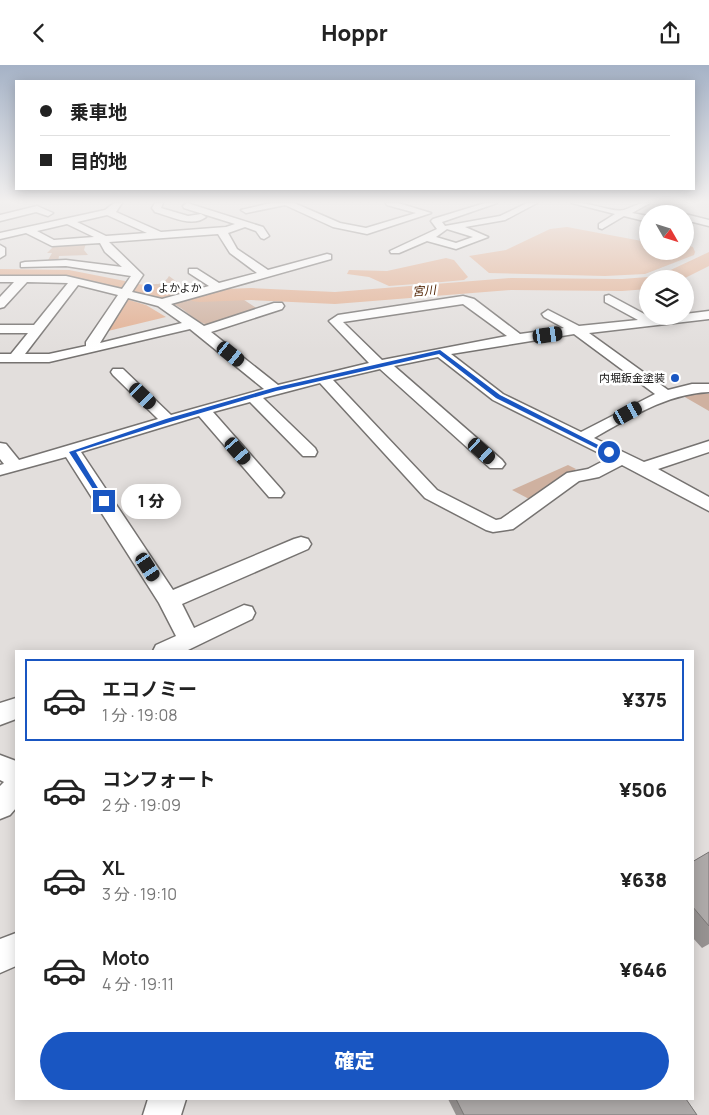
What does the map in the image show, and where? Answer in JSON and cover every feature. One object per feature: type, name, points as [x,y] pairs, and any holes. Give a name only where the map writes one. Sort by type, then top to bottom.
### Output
[{"type":"street","points":[[94,348],[93,342],[124,292],[137,278],[134,271],[111,252]]},
{"type":"street","points":[[234,252],[268,274]]},
{"type":"street","points":[[162,303],[327,257]]},
{"type":"street","points":[[0,265],[66,263],[121,272],[134,271]]},
{"type":"street","points":[[287,268],[300,279]]},
{"type":"street","points":[[194,271],[217,287]]},
{"type":"street","points":[[0,279],[75,281],[162,303],[198,327],[275,390]]},
{"type":"street","points":[[0,304],[24,279]]},
{"type":"street","points":[[15,358],[75,281]]},
{"type":"street","points":[[609,299],[639,315]]},
{"type":"street","points":[[496,464],[381,364],[335,321],[463,300],[470,302],[518,338]]},
{"type":"street","points":[[0,358],[49,358],[276,311]]},
{"type":"street","points":[[548,314],[578,331],[667,396]]},
{"type":"street","points":[[694,317],[709,315]]},
{"type":"street","points":[[0,448],[7,468],[72,452],[202,410],[381,364],[518,338],[639,324]]},
{"type":"street","points":[[0,329],[37,329]]},
{"type":"street","points":[[440,352],[498,397],[642,469],[709,505]]},
{"type":"street","points":[[118,371],[168,420]]},
{"type":"street","points":[[323,378],[431,494],[493,526],[506,525],[573,477],[593,473],[622,459]]},
{"type":"street","points":[[581,439],[644,405],[667,396],[697,387],[709,389]]},
{"type":"street","points":[[253,396],[309,452]]},
{"type":"street","points":[[202,410],[275,493]]},
{"type":"street","points":[[642,469],[709,447]]},
{"type":"street","points":[[72,452],[169,601],[189,640]]},
{"type":"street","points":[[169,601],[301,544]]},
{"type":"street","points":[[166,650],[244,613]]},
{"type":"street","points":[[0,714],[15,708]]},
{"type":"street","points":[[0,767],[15,774]]},
{"type":"street","points":[[0,806],[15,790]]},
{"type":"street","points":[[0,956],[15,949]]},
{"type":"street","points":[[162,1115],[167,1100]]},
{"type":"shaded area","points":[[86,252],[88,255],[59,256],[58,262],[47,262],[52,253],[47,253]]},
{"type":"shaded area","points":[[494,252],[639,252],[639,260],[681,260],[655,270],[639,270],[639,274],[605,276],[489,273],[469,256]]},
{"type":"shaded area","points":[[446,258],[454,260],[468,277],[464,280],[389,286],[369,277],[347,274],[349,270],[387,271]]},
{"type":"shaded area","points":[[169,276],[190,292],[182,294],[165,293],[167,290],[146,284],[162,283]]},
{"type":"shaded area","points":[[238,296],[258,309],[212,325],[201,322],[171,303],[193,297]]},
{"type":"shaded area","points":[[126,299],[146,305],[166,317],[108,331]]},
{"type":"shaded area","points":[[691,393],[709,394],[709,411],[683,396]]},
{"type":"shaded area","points":[[568,465],[576,469],[531,500],[512,490]]},
{"type":"building","points":[[709,852],[709,926],[694,908],[694,861]]},
{"type":"building","points":[[456,1100],[687,1100],[697,1115],[464,1115]]},
{"type":"waterway","name":"宮川","points":[[685,270],[709,258]]},
{"type":"waterway","name":"宮川","points":[[0,275],[69,276],[118,285]]},
{"type":"waterway","name":"宮川","points":[[200,296],[251,294],[335,298],[511,284],[639,284]]},
{"type":"waterway","name":"宮川","points":[[138,290],[171,295]]},
{"type":"place","name":"よかよか","points":[[148,288]]},
{"type":"place","name":"内堀鈑金塗装","points":[[675,378]]},
{"type":"route","points":[[104,501],[72,452],[168,420],[275,390],[440,352],[498,397],[609,452]]}]
